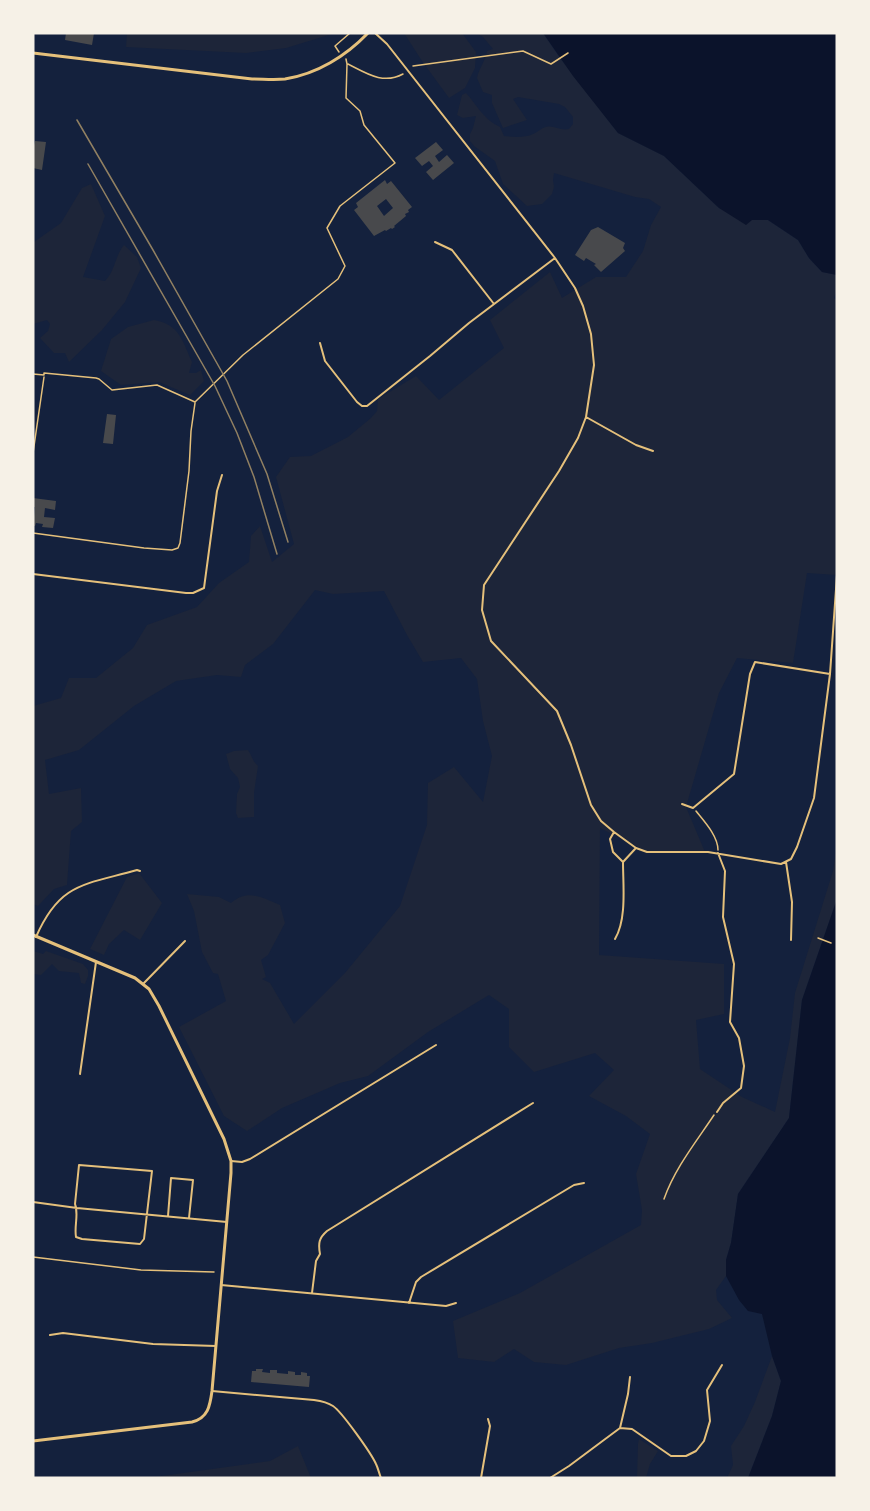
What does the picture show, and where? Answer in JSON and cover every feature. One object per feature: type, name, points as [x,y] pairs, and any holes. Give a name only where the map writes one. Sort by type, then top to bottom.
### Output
[{"type":"street","points":[[33,53],[252,79],[285,79],[329,64],[359,43],[368,33]]},
{"type":"street","points":[[375,33],[387,44],[555,258],[575,288],[583,306],[591,334],[594,364],[586,417],[578,438],[559,471],[484,585],[482,610],[491,641],[557,711],[591,805],[601,821],[636,848],[647,852],[708,852],[781,864],[791,859],[814,798],[830,674],[837,575]]},
{"type":"street","points":[[435,242],[452,250],[495,304]]},
{"type":"street","points":[[320,343],[325,361],[357,402],[362,406],[367,406],[469,323],[555,258]]},
{"type":"street","points":[[586,417],[636,445],[652,451]]},
{"type":"street","points":[[33,574],[186,593],[193,593],[204,588],[217,492],[222,474]]},
{"type":"street","points":[[682,804],[693,808],[734,774],[750,674],[755,662],[830,674]]},
{"type":"street","points":[[614,832],[609,838],[613,852],[623,862]]},
{"type":"street","points":[[615,939],[619,932],[623,904],[623,862],[636,848]]},
{"type":"street","points":[[717,1112],[723,1103],[741,1088],[744,1066],[739,1038],[730,1022],[734,964],[723,917],[725,871],[718,853]]},
{"type":"street","points":[[786,862],[792,902],[791,940]]},
{"type":"street","points":[[33,1441],[198,1421],[209,1409],[231,1161],[224,1139],[149,989],[135,978],[34,936],[57,901],[80,885],[136,870],[140,871]]},
{"type":"street","points":[[143,984],[185,940]]},
{"type":"street","points":[[80,1074],[96,962]]},
{"type":"street","points":[[231,1161],[242,1162],[250,1158],[436,1045]]},
{"type":"street","points":[[312,1293],[316,1261],[320,1254],[318,1245],[320,1238],[327,1231],[533,1103]]},
{"type":"street","points":[[79,1165],[152,1171],[146,1214],[144,1239],[140,1244],[76,1237],[77,1208],[75,1204],[79,1165]]},
{"type":"street","points":[[168,1216],[171,1178],[193,1180],[189,1218]]},
{"type":"street","points":[[410,1303],[416,1282],[421,1277],[574,1185],[584,1183]]},
{"type":"street","points":[[33,1202],[227,1222]]},
{"type":"street","points":[[221,1285],[446,1306],[456,1303]]},
{"type":"street","points":[[50,1335],[63,1334],[153,1344],[216,1346]]},
{"type":"street","points":[[620,1428],[632,1429],[671,1456],[686,1456],[696,1451],[704,1441],[710,1421],[707,1390],[722,1365]]},
{"type":"street","points":[[550,1478],[620,1428],[630,1377]]},
{"type":"street","points":[[212,1391],[327,1402],[334,1407],[355,1433],[374,1461],[381,1478]]},
{"type":"street","points":[[481,1478],[490,1426],[488,1419]]},
{"type":"path","points":[[340,52],[335,46],[350,33]]},
{"type":"path","points":[[413,66],[523,51],[551,64],[567,53]]},
{"type":"path","points":[[33,533],[155,549],[178,548],[189,471],[188,459],[195,402],[243,355],[338,279],[345,266],[327,228],[340,206],[395,163],[364,125],[360,111],[346,98],[346,59]]},
{"type":"path","points":[[347,63],[370,76],[387,79],[403,74]]},
{"type":"path","points":[[33,374],[96,378],[112,390],[157,385],[195,402]]},
{"type":"path","points":[[33,453],[44,375]]},
{"type":"path","points":[[693,808],[709,828],[718,846],[718,853]]},
{"type":"path","points":[[818,938],[831,944]]},
{"type":"path","points":[[664,1199],[667,1189],[685,1158],[717,1112]]},
{"type":"path","points":[[33,1257],[141,1270],[214,1272]]},
{"type":"shaded area","points":[[127,33],[333,33],[286,48],[246,53],[126,47]]},
{"type":"shaded area","points":[[404,33],[462,33],[476,52],[475,68],[465,88],[449,98]]},
{"type":"shaded area","points":[[476,33],[543,33],[618,133],[664,156],[719,208],[752,220],[768,220],[798,240],[809,258],[822,272],[837,275],[837,289],[834,298],[837,300],[837,575],[807,573],[793,663],[737,658],[719,693],[686,807],[705,852],[646,851],[600,828],[599,955],[724,964],[724,1014],[696,1020],[700,1069],[742,1097],[775,1112],[790,1038],[795,993],[833,871],[837,845],[837,899],[802,1000],[789,1118],[738,1194],[731,1243],[726,1260],[726,1276],[716,1290],[717,1300],[732,1318],[709,1329],[652,1343],[619,1348],[566,1365],[534,1362],[514,1349],[494,1362],[458,1358],[453,1321],[520,1293],[641,1225],[642,1210],[636,1174],[650,1134],[626,1116],[589,1096],[614,1070],[595,1053],[534,1072],[509,1047],[509,1009],[489,995],[428,1032],[368,1076],[340,1083],[282,1108],[247,1131],[224,1116],[179,1027],[226,1001],[218,974],[213,973],[202,952],[194,911],[187,894],[219,897],[231,903],[237,898],[249,895],[280,905],[285,923],[268,955],[261,960],[266,977],[262,979],[270,983],[294,1024],[345,973],[400,906],[427,825],[428,783],[454,767],[483,802],[492,756],[483,721],[477,679],[461,658],[423,662],[384,591],[333,594],[315,590],[273,644],[245,665],[241,677],[217,675],[176,681],[134,706],[79,750],[45,760],[49,794],[81,788],[82,822],[71,831],[67,885],[54,889],[38,906],[33,904],[33,706],[61,698],[69,678],[96,678],[133,648],[147,625],[197,607],[219,583],[249,562],[251,536],[260,526],[272,562],[294,544],[276,477],[290,457],[311,456],[348,437],[377,411],[378,399],[416,376],[439,400],[504,348],[490,320],[550,272],[562,298],[596,277],[626,277],[643,251],[651,225],[661,207],[649,199],[554,173],[552,194],[542,204],[527,206],[503,184],[495,161],[470,141],[476,116],[463,118],[457,115],[462,95],[466,93],[485,116],[500,127],[504,136],[526,136],[549,127],[569,129],[573,124],[573,117],[565,107],[559,104],[518,97],[513,99],[527,120],[503,128],[492,103],[492,95],[483,92],[477,78],[487,51],[493,49],[483,37]]},
{"type":"shaded area","points":[[543,33],[837,33],[837,275],[822,272],[809,258],[798,240],[768,220],[752,220],[746,225],[719,208],[664,156],[618,133],[573,76]]},
{"type":"shaded area","points":[[91,184],[105,216],[83,277],[105,281],[124,245],[137,257],[141,268],[125,302],[102,330],[69,362],[65,353],[54,353],[40,338],[48,331],[50,324],[47,320],[33,324],[33,247],[34,242],[61,223],[82,188]]},
{"type":"shaded area","points":[[154,320],[170,326],[179,335],[192,362],[189,373],[201,370],[204,381],[190,395],[159,382],[121,385],[101,371],[111,339],[128,327]]},
{"type":"shaded area","points":[[248,750],[258,766],[254,793],[254,817],[238,818],[237,794],[240,787],[238,778],[230,769],[226,754]]},
{"type":"shaded area","points":[[139,873],[162,903],[140,940],[124,930],[109,944],[104,955],[90,949],[127,877]]},
{"type":"shaded area","points":[[837,899],[837,1478],[748,1478],[772,1416],[781,1381],[772,1356],[762,1314],[748,1311],[739,1300],[726,1276],[726,1260],[731,1243],[738,1194],[789,1118],[802,1000]]},
{"type":"shaded area","points":[[33,951],[43,954],[46,951],[83,964],[88,970],[85,984],[81,983],[79,973],[59,971],[52,964],[41,975],[33,974]]},
{"type":"shaded area","points":[[772,1356],[781,1381],[772,1416],[748,1478],[727,1478],[733,1465],[731,1446],[744,1426],[755,1402]]},
{"type":"shaded area","points":[[639,1439],[658,1451],[650,1464],[646,1478],[637,1478]]},
{"type":"shaded area","points":[[298,1446],[311,1478],[147,1478],[270,1461]]},
{"type":"building","points":[[66,33],[94,33],[92,45],[65,40]]},
{"type":"building","points":[[35,141],[46,142],[42,170],[33,168]]},
{"type":"building","points":[[436,142],[443,150],[435,156],[439,162],[447,155],[454,163],[433,180],[426,172],[433,166],[429,161],[422,166],[415,158]]},
{"type":"building","points":[[385,180],[387,184],[391,181],[412,207],[395,227],[374,236],[354,210],[358,207],[356,203]],"holes":[[[386,199],[393,208],[384,216],[377,206]]]},
{"type":"building","points":[[598,227],[625,243],[623,248],[625,251],[601,272],[594,265],[596,264],[586,258],[584,261],[575,255],[591,230]]},
{"type":"building","points":[[107,414],[116,415],[113,444],[103,443]]},
{"type":"building","points":[[33,498],[56,501],[55,510],[45,508],[44,517],[55,518],[53,528],[42,527],[43,524],[36,523],[33,526],[35,507],[33,507]]},
{"type":"building","points":[[263,1369],[262,1372],[270,1373],[270,1370],[288,1374],[288,1371],[295,1372],[295,1375],[301,1375],[301,1372],[307,1373],[307,1376],[310,1376],[309,1387],[251,1382],[252,1371]]},
{"type":"railway","points":[[77,120],[227,381],[267,474],[288,542]]},
{"type":"railway","points":[[88,164],[215,386],[254,477],[277,554]]}]
